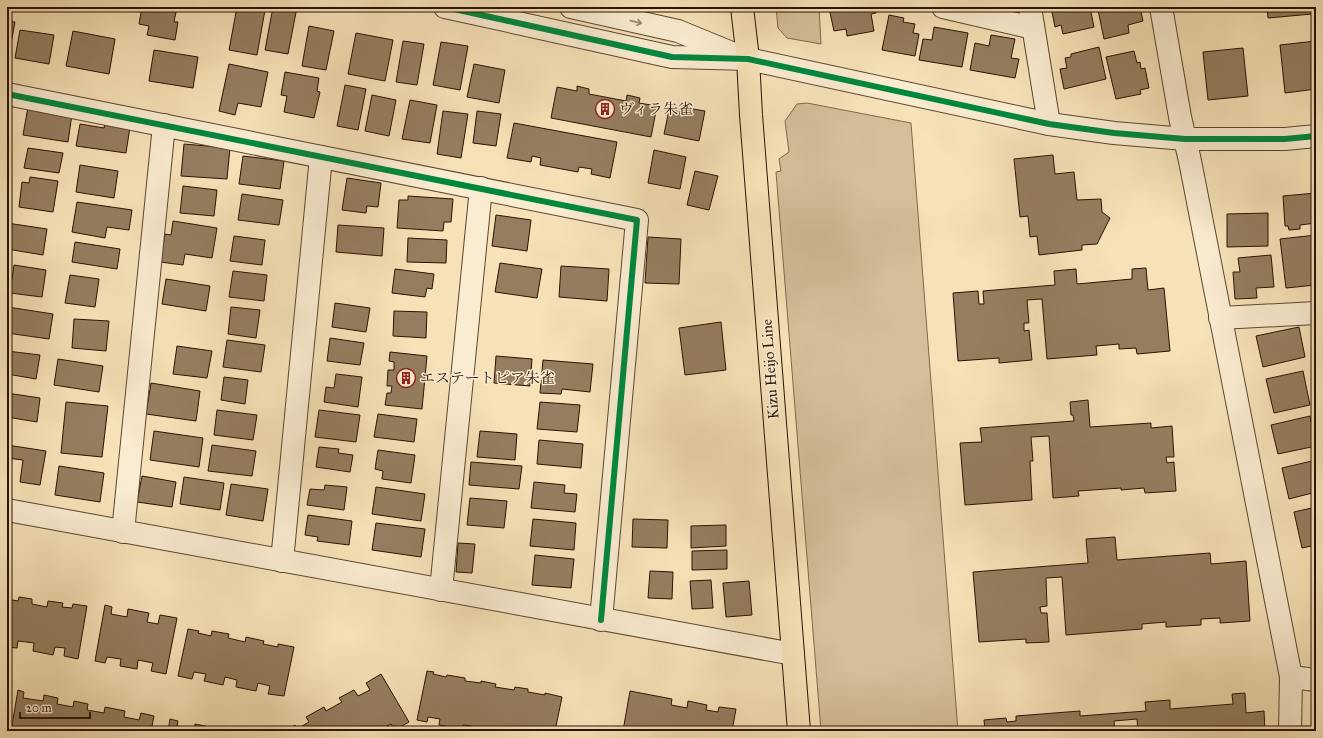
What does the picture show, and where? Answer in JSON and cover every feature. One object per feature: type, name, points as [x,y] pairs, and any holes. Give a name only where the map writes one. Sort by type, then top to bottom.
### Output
[{"type":"main road","name":"Kizu Heijo Line","points":[[742,7],[748,60],[799,731]]},
{"type":"street","points":[[445,7],[672,57],[748,60],[1048,124],[1114,133],[1185,139],[1285,139],[1316,136]]},
{"type":"street","points":[[571,7],[678,31],[748,60]]},
{"type":"street","points":[[943,7],[1032,17],[1048,124]]},
{"type":"street","points":[[1161,7],[1180,117],[1290,677],[1290,731]]},
{"type":"street","points":[[7,94],[637,220],[601,620]]},
{"type":"street","points":[[123,532],[164,125]]},
{"type":"street","points":[[282,561],[321,157]]},
{"type":"street","points":[[442,590],[481,188]]},
{"type":"street","points":[[1220,318],[1316,313]]},
{"type":"street","points":[[7,510],[793,654]]},
{"type":"street","points":[[1290,677],[1316,680]]},
{"type":"shaded area","points":[[776,7],[819,7],[821,44],[787,38],[778,28]]},
{"type":"shaded area","points":[[807,103],[911,123],[958,731],[821,731],[776,172],[781,171],[779,159],[789,152],[785,121],[797,104]]},
{"type":"building","points":[[142,7],[177,7],[174,22],[178,22],[175,40],[147,35],[149,26],[139,24]]},
{"type":"building","points":[[237,7],[265,10],[257,55],[229,50]]},
{"type":"building","points":[[273,7],[297,7],[288,54],[265,50]]},
{"type":"building","points":[[875,7],[876,13],[871,14],[874,31],[847,36],[846,29],[834,31],[829,8]]},
{"type":"building","points":[[1051,7],[1090,7],[1094,27],[1063,34],[1061,25],[1055,27]]},
{"type":"building","points":[[1112,7],[1140,7],[1143,21],[1128,25],[1129,33],[1104,39],[1098,10]]},
{"type":"building","points":[[1267,7],[1311,7],[1312,14],[1268,18]]},
{"type":"building","points":[[889,15],[904,18],[903,22],[915,24],[913,33],[919,34],[915,56],[882,50]]},
{"type":"building","points":[[7,21],[15,22],[7,65]]},
{"type":"building","points":[[309,26],[334,31],[326,70],[302,66]]},
{"type":"building","points":[[934,27],[968,33],[962,67],[919,60],[923,39],[932,40]]},
{"type":"building","points":[[20,30],[54,35],[49,64],[15,58]]},
{"type":"building","points":[[73,31],[115,39],[109,74],[66,66]]},
{"type":"building","points":[[356,33],[393,40],[385,81],[348,74]]},
{"type":"building","points":[[991,35],[1015,39],[1011,58],[1019,59],[1015,78],[970,70],[975,43],[989,46]]},
{"type":"building","points":[[403,41],[424,44],[417,85],[396,82]]},
{"type":"building","points":[[1316,41],[1316,89],[1285,93],[1280,45]]},
{"type":"building","points":[[441,42],[468,46],[460,90],[433,85]]},
{"type":"building","points":[[1099,47],[1106,79],[1064,89],[1060,69],[1067,68],[1065,58],[1071,57],[1071,54]]},
{"type":"building","points":[[1243,48],[1248,96],[1208,100],[1203,52]]},
{"type":"building","points":[[154,50],[198,57],[193,88],[149,81]]},
{"type":"building","points":[[1134,51],[1137,63],[1140,62],[1141,69],[1145,68],[1149,88],[1140,90],[1141,94],[1116,99],[1106,57]]},
{"type":"building","points":[[229,64],[268,72],[261,107],[238,103],[235,115],[219,111]]},
{"type":"building","points":[[474,64],[505,70],[499,103],[467,97]]},
{"type":"building","points":[[285,72],[319,78],[317,91],[320,92],[314,118],[284,112],[287,96],[281,95]]},
{"type":"building","points":[[345,85],[366,89],[358,130],[337,126]]},
{"type":"building","name":"ヴィラ朱雀","points":[[577,86],[589,89],[589,94],[626,101],[627,95],[640,98],[639,103],[657,106],[651,137],[551,118],[557,87],[577,91]]},
{"type":"building","points":[[372,95],[396,100],[389,136],[365,131]]},
{"type":"building","points":[[410,100],[437,105],[430,143],[402,139]]},
{"type":"building","points":[[670,105],[705,111],[699,141],[664,134]]},
{"type":"building","points":[[28,107],[72,114],[68,142],[23,135]]},
{"type":"building","points":[[443,111],[468,114],[461,158],[437,154]]},
{"type":"building","points":[[477,111],[501,114],[496,146],[473,143]]},
{"type":"building","points":[[105,123],[130,127],[126,153],[76,146],[80,124],[104,128]]},
{"type":"building","points":[[514,123],[617,142],[610,178],[591,174],[592,169],[579,167],[578,172],[540,165],[541,158],[532,156],[531,162],[507,158]]},
{"type":"building","points":[[184,144],[230,148],[227,179],[181,176]]},
{"type":"building","points":[[28,148],[63,153],[59,173],[24,168]]},
{"type":"building","points":[[654,150],[686,157],[680,189],[648,183]]},
{"type":"building","points":[[1053,155],[1055,174],[1074,172],[1077,200],[1101,199],[1102,212],[1110,218],[1097,244],[1082,245],[1082,250],[1039,255],[1037,236],[1030,237],[1028,216],[1020,217],[1014,159]]},
{"type":"building","points":[[243,156],[284,161],[280,189],[239,184]]},
{"type":"building","points":[[80,165],[118,171],[114,198],[76,192]]},
{"type":"building","points":[[695,171],[718,176],[709,210],[687,205]]},
{"type":"building","points":[[30,177],[58,181],[53,212],[19,207],[22,182],[29,183]]},
{"type":"building","points":[[347,178],[381,183],[378,207],[367,206],[366,213],[342,210]]},
{"type":"building","points":[[183,186],[217,190],[214,216],[180,213]]},
{"type":"building","points":[[1316,193],[1316,223],[1300,225],[1300,229],[1289,230],[1288,226],[1285,226],[1283,196]]},
{"type":"building","points":[[242,194],[283,200],[279,225],[238,220]]},
{"type":"building","points":[[408,196],[453,199],[451,222],[444,222],[443,231],[397,228],[399,200],[408,200]]},
{"type":"building","points":[[77,202],[132,210],[129,230],[107,227],[105,238],[72,232]]},
{"type":"building","points":[[1268,213],[1268,246],[1227,247],[1227,214]]},
{"type":"building","points":[[496,215],[531,220],[527,251],[492,246]]},
{"type":"building","points":[[173,221],[217,228],[212,258],[185,254],[183,265],[160,262],[165,234],[171,235]]},
{"type":"building","points":[[7,223],[47,229],[43,255],[7,249]]},
{"type":"building","points":[[338,225],[384,228],[382,256],[336,252]]},
{"type":"building","points":[[1316,235],[1316,285],[1286,288],[1280,239]]},
{"type":"building","points":[[234,236],[265,240],[262,265],[230,261]]},
{"type":"building","points":[[648,237],[681,239],[679,284],[645,283]]},
{"type":"building","points":[[408,238],[447,240],[446,263],[407,262]]},
{"type":"building","points":[[75,242],[120,249],[117,269],[72,262]]},
{"type":"building","points":[[1271,255],[1274,287],[1256,288],[1257,298],[1235,299],[1233,272],[1240,272],[1238,258]]},
{"type":"building","points":[[500,263],[542,269],[537,298],[495,292]]},
{"type":"building","points":[[14,265],[46,270],[42,297],[10,293]]},
{"type":"building","points":[[561,266],[609,269],[607,301],[559,297]]},
{"type":"building","points":[[1146,268],[1148,290],[1164,288],[1170,351],[1137,354],[1136,348],[1119,349],[1119,344],[1096,346],[1097,355],[1047,359],[1042,299],[1027,300],[1029,323],[1024,323],[1024,331],[1029,330],[1032,360],[999,363],[999,358],[958,361],[953,293],[978,291],[979,304],[984,304],[983,291],[1055,285],[1054,271],[1076,269],[1077,284],[1132,279],[1132,269]]},
{"type":"building","points":[[395,269],[434,274],[432,289],[427,288],[425,297],[392,293]]},
{"type":"building","points":[[233,271],[267,275],[264,301],[229,297]]},
{"type":"building","points":[[70,275],[99,279],[95,307],[65,303]]},
{"type":"building","points":[[166,279],[210,286],[206,311],[162,304]]},
{"type":"building","points":[[335,303],[370,308],[366,332],[332,327]]},
{"type":"building","points":[[8,307],[53,314],[49,339],[7,333]]},
{"type":"building","points":[[231,307],[260,310],[256,338],[228,334]]},
{"type":"building","points":[[394,311],[427,312],[426,338],[393,336]]},
{"type":"building","points":[[74,319],[109,321],[106,351],[72,348]]},
{"type":"building","points":[[721,322],[726,370],[685,375],[679,328]]},
{"type":"building","points":[[1299,327],[1305,357],[1263,367],[1256,336]]},
{"type":"building","points":[[330,338],[364,343],[360,365],[327,361]]},
{"type":"building","points":[[227,340],[265,345],[261,372],[223,367]]},
{"type":"building","points":[[177,346],[212,351],[207,378],[173,374]]},
{"type":"building","points":[[7,351],[40,355],[36,379],[7,374]]},
{"type":"building","name":"エステートピア朱雀","points":[[390,352],[427,356],[422,409],[385,405],[387,393],[391,393],[392,386],[387,386],[388,370],[394,370],[394,362],[389,361]]},
{"type":"building","points":[[496,356],[532,359],[530,386],[494,383]]},
{"type":"building","points":[[58,359],[103,366],[99,392],[54,385]]},
{"type":"building","points":[[543,360],[593,364],[590,392],[562,389],[561,394],[540,393]]},
{"type":"building","points":[[1303,371],[1310,405],[1274,413],[1266,379]]},
{"type":"building","points":[[336,374],[362,377],[358,407],[324,402],[326,387],[334,388]]},
{"type":"building","points":[[224,377],[248,380],[245,404],[221,400]]},
{"type":"building","points":[[151,383],[200,391],[196,421],[146,414]]},
{"type":"building","points":[[7,393],[40,398],[37,422],[7,417]]},
{"type":"building","points":[[1088,400],[1090,427],[1151,423],[1151,428],[1172,426],[1174,457],[1166,457],[1167,463],[1174,462],[1176,491],[1145,493],[1144,488],[1121,490],[1121,488],[1078,491],[1079,496],[1053,498],[1049,436],[1031,437],[1033,461],[1030,461],[1032,500],[965,505],[960,443],[982,442],[980,428],[1074,421],[1073,415],[1071,415],[1070,402]]},
{"type":"building","points":[[66,402],[108,406],[102,457],[61,453]]},
{"type":"building","points":[[540,402],[580,405],[577,432],[537,429]]},
{"type":"building","points":[[217,410],[257,415],[253,440],[214,435]]},
{"type":"building","points":[[319,410],[360,415],[356,442],[315,437]]},
{"type":"building","points":[[378,414],[417,419],[414,442],[374,437]]},
{"type":"building","points":[[1310,416],[1316,446],[1278,454],[1271,425]]},
{"type":"building","points":[[154,431],[203,438],[199,467],[150,460]]},
{"type":"building","points":[[480,431],[517,434],[515,460],[477,457]]},
{"type":"building","points":[[539,440],[583,444],[581,468],[537,464]]},
{"type":"building","points":[[7,445],[46,451],[40,485],[20,482],[23,460],[7,458]]},
{"type":"building","points":[[212,445],[256,451],[252,476],[208,471]]},
{"type":"building","points":[[319,447],[339,449],[338,453],[353,455],[350,472],[316,467]]},
{"type":"building","points":[[378,450],[415,455],[411,483],[382,479],[383,471],[375,469]]},
{"type":"building","points":[[1316,460],[1316,492],[1289,499],[1282,468]]},
{"type":"building","points":[[471,462],[522,466],[519,489],[469,485]]},
{"type":"building","points":[[59,466],[104,473],[100,502],[55,495]]},
{"type":"building","points":[[142,476],[176,482],[172,507],[137,502]]},
{"type":"building","points":[[184,477],[224,483],[220,510],[180,504]]},
{"type":"building","points":[[534,482],[565,485],[564,493],[577,494],[575,512],[531,508]]},
{"type":"building","points":[[231,484],[268,489],[263,521],[226,515]]},
{"type":"building","points":[[325,485],[347,487],[344,510],[307,505],[310,489],[324,490]]},
{"type":"building","points":[[376,487],[425,494],[421,521],[372,514]]},
{"type":"building","points":[[470,498],[507,501],[504,528],[467,525]]},
{"type":"building","points":[[1316,507],[1316,545],[1302,548],[1294,512]]},
{"type":"building","points":[[308,515],[352,521],[349,545],[317,541],[318,537],[305,535]]},
{"type":"building","points":[[533,519],[576,523],[574,550],[530,546]]},
{"type":"building","points":[[633,519],[668,520],[667,548],[632,547]]},
{"type":"building","points":[[376,523],[425,529],[421,557],[372,550]]},
{"type":"building","points":[[726,525],[726,546],[691,548],[691,526]]},
{"type":"building","points":[[1115,537],[1117,560],[1210,553],[1211,564],[1246,561],[1250,621],[1220,623],[1220,618],[1201,619],[1201,625],[1166,627],[1166,622],[1142,624],[1142,629],[1066,635],[1062,577],[1046,578],[1047,606],[1040,607],[1041,613],[1047,613],[1049,642],[1026,643],[1026,639],[979,642],[973,572],[1088,563],[1086,539]]},
{"type":"building","points":[[458,543],[475,544],[472,573],[456,572]]},
{"type":"building","points":[[727,550],[727,569],[692,570],[692,551]]},
{"type":"building","points":[[535,555],[574,559],[571,588],[532,585]]},
{"type":"building","points":[[1316,566],[1316,584],[1312,567]]},
{"type":"building","points":[[650,571],[673,572],[672,599],[648,598]]},
{"type":"building","points":[[711,580],[713,608],[692,609],[690,581]]},
{"type":"building","points":[[749,581],[752,615],[726,617],[723,583]]},
{"type":"building","points":[[19,597],[32,599],[32,604],[47,607],[48,601],[63,603],[62,607],[72,608],[73,604],[87,606],[78,659],[64,656],[65,648],[55,647],[53,655],[33,651],[34,643],[18,641],[17,648],[7,647],[7,599],[18,601]]},
{"type":"building","points":[[105,605],[112,607],[111,614],[127,617],[128,609],[149,613],[147,622],[158,624],[160,615],[177,618],[166,674],[151,671],[153,663],[138,660],[137,669],[120,666],[121,659],[107,657],[105,663],[95,661]]},
{"type":"building","points":[[188,629],[199,631],[198,633],[211,636],[212,631],[229,634],[228,638],[245,642],[246,637],[264,641],[263,644],[278,647],[278,644],[294,647],[284,696],[268,694],[270,686],[258,683],[256,691],[236,687],[237,680],[225,677],[223,685],[204,681],[206,674],[194,672],[192,679],[178,676]]},
{"type":"building","points":[[427,671],[446,677],[447,675],[465,678],[465,681],[481,683],[481,681],[496,684],[495,687],[514,690],[515,687],[528,689],[528,692],[545,695],[545,693],[562,697],[555,731],[502,731],[493,729],[492,731],[471,731],[472,726],[463,725],[462,729],[439,725],[440,719],[428,717],[427,722],[417,720]]},
{"type":"building","points":[[381,674],[409,722],[395,730],[391,724],[383,728],[385,731],[288,730],[295,725],[297,729],[309,722],[306,717],[324,707],[326,711],[342,702],[339,698],[354,690],[358,696],[370,690],[366,683]]},
{"type":"building","points":[[18,690],[24,692],[23,698],[43,701],[44,695],[58,698],[57,704],[73,707],[74,701],[88,704],[87,710],[104,713],[105,707],[125,711],[124,717],[139,720],[141,713],[154,716],[151,731],[11,731]]},
{"type":"building","points":[[630,691],[672,699],[671,705],[687,708],[688,701],[707,705],[706,710],[718,712],[719,707],[736,709],[732,731],[623,731]]},
{"type":"building","points":[[1245,693],[1246,713],[1264,711],[1265,731],[1138,731],[1137,719],[1114,721],[1115,731],[985,731],[984,720],[1006,718],[1007,722],[1016,721],[1016,716],[1080,711],[1080,716],[1146,711],[1145,702],[1170,700],[1170,709],[1233,704],[1232,694]]},
{"type":"building","points":[[170,719],[178,721],[177,726],[194,729],[195,724],[210,727],[210,731],[168,731]]},
{"type":"cycle path","points":[[445,7],[672,57],[748,59],[1049,124],[1114,133],[1185,139],[1285,139],[1316,136]]},
{"type":"cycle path","points":[[7,94],[637,220],[601,620]]},
{"type":"place","name":"ヴィラ朱雀","points":[[605,109]]},
{"type":"place","name":"エステートピア朱雀","points":[[406,378]]}]
